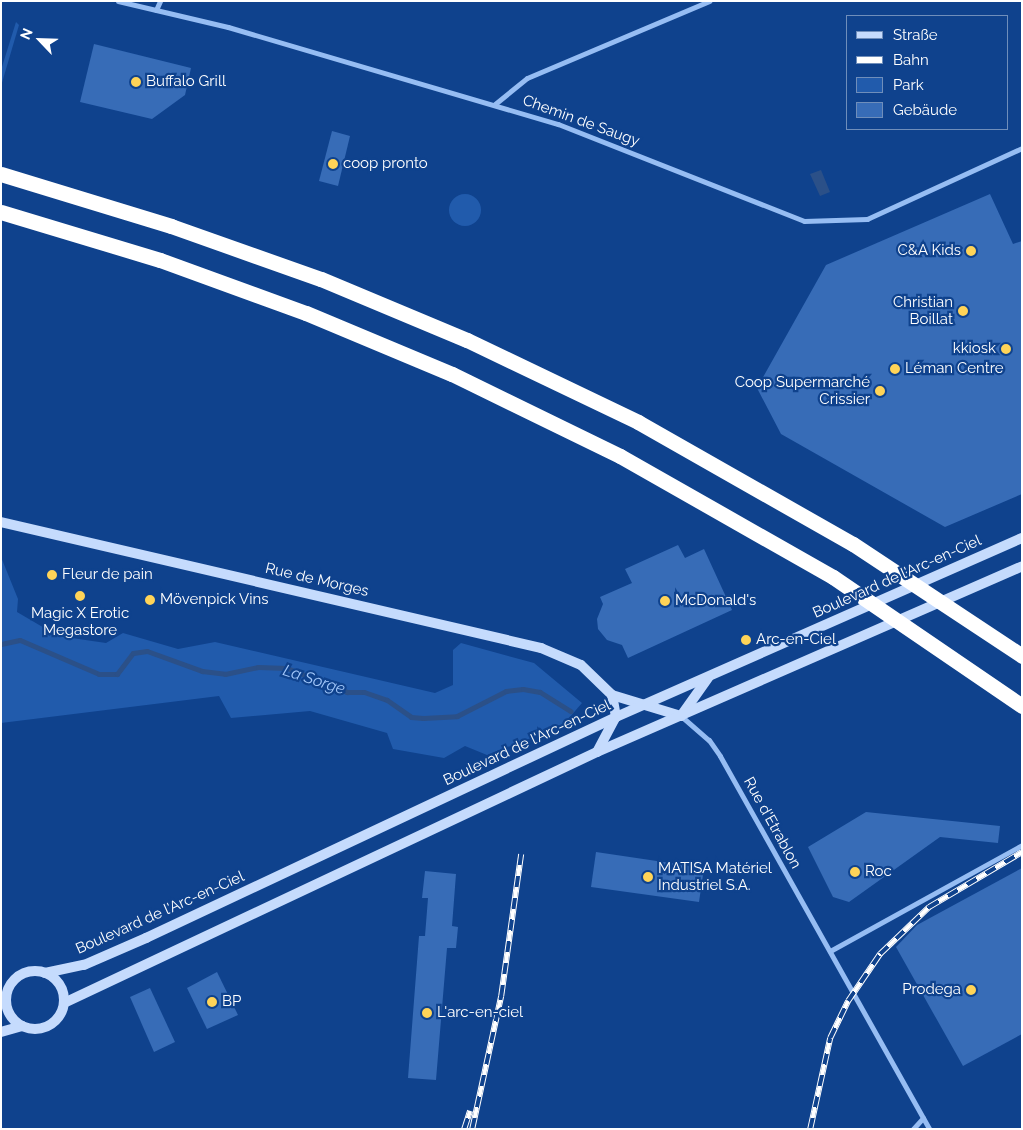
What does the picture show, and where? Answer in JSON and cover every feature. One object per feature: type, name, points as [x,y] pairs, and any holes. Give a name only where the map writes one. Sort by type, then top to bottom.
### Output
[{"type":"highway","points":[[1,174],[152,219],[321,279],[467,340],[638,422],[853,544],[1022,656]]},
{"type":"highway","points":[[1,212],[160,260],[306,314],[452,374],[620,456],[833,576],[1022,706]]},
{"type":"main road","name":"Rue de Morges","points":[[1,522],[542,648],[581,665],[612,695],[681,716]]},
{"type":"main road","name":"Boulevard de l'Arc-en-Ciel","points":[[46,974],[84,965],[146,938],[616,717],[650,705],[708,677],[1022,538]]},
{"type":"main road","points":[[64,1003],[597,752],[1022,566]]},
{"type":"main road","points":[[681,716],[708,677]]},
{"type":"main road","points":[[597,752],[616,717],[612,695]]},
{"type":"main road","points":[[1,1032],[22,1026],[36,1030],[50,1025],[60,1014],[64,1003],[59,985],[46,974],[24,974],[5,992],[8,1010],[22,1026]]},
{"type":"street","name":"Chemin de Saugy","points":[[118,1],[495,104],[620,147],[768,209],[817,222],[854,221],[881,214],[1022,148]]},
{"type":"street","points":[[156,10],[160,1]]},
{"type":"street","points":[[495,104],[526,78],[709,1]]},
{"type":"street","name":"Rue d'Etrablon","points":[[681,716],[709,740],[720,756],[929,1129]]},
{"type":"street","points":[[830,951],[1022,845]]},
{"type":"street","points":[[913,1129],[923,1118]]},
{"type":"green space","points":[[16,22],[19,25],[1,86],[1,70]]},
{"type":"green space","points":[[465,194],[477,198],[481,210],[477,222],[465,226],[453,222],[449,210],[453,198]]},
{"type":"green space","points":[[1,557],[18,599],[17,612],[58,636],[106,643],[123,633],[178,649],[215,642],[435,693],[453,685],[453,650],[461,643],[534,663],[582,703],[562,726],[487,755],[465,746],[444,758],[393,749],[387,733],[310,711],[231,718],[219,696],[1,723]]},
{"type":"shaded area","points":[[821,170],[830,192],[820,196],[810,174]]},
{"type":"building","name":"Buffalo Grill","points":[[94,44],[191,68],[185,95],[152,119],[80,102]]},
{"type":"building","name":"coop pronto","points":[[332,131],[350,136],[338,186],[319,181]]},
{"type":"building","name":"Léman Centre","points":[[990,194],[1013,244],[1022,241],[1022,494],[945,527],[781,434],[757,388],[826,265]]},
{"type":"building","name":"McDonald's","points":[[678,545],[685,558],[704,549],[732,610],[628,658],[622,645],[607,640],[598,629],[597,619],[603,604],[600,597],[632,583],[625,569]]},
{"type":"building","name":"Roc","points":[[866,812],[1000,826],[998,843],[940,837],[849,902],[833,897],[808,847]]},
{"type":"building","name":"MATISA Matériel Industriel S.A.","points":[[596,852],[704,868],[699,902],[591,887]]},
{"type":"building","name":"Prodega","points":[[1022,868],[1022,1034],[963,1066],[896,947],[917,925]]},
{"type":"building","name":"L'arc-en-ciel","points":[[425,871],[456,874],[452,926],[458,927],[456,948],[447,948],[436,1080],[408,1078],[419,936],[425,936],[428,898],[422,898]]},
{"type":"building","name":"BP","points":[[217,972],[238,1015],[207,1029],[187,988]]},
{"type":"building","points":[[150,988],[175,1042],[154,1052],[130,997]]},
{"type":"waterway","name":"La Sorge","points":[[1,644],[20,640],[99,674],[117,674],[133,653],[147,651],[202,671],[225,674],[258,667],[287,668],[347,692],[364,692],[387,700],[411,717],[457,716],[506,691],[523,689],[540,692],[571,711]]},
{"type":"railway","points":[[810,1129],[830,1038],[848,1001],[880,954],[929,907],[1022,852]]},
{"type":"railway","points":[[472,1129],[501,996],[521,854]]},
{"type":"railway","points":[[464,1129],[470,1111]]},
{"type":"place","name":"Buffalo Grill","points":[[136,82]]},
{"type":"place","name":"coop pronto","points":[[333,164]]},
{"type":"place","name":"C&A Kids","points":[[971,251]]},
{"type":"place","name":"Christian Boillat","points":[[963,311]]},
{"type":"place","name":"kkiosk","points":[[1006,349]]},
{"type":"place","name":"Léman Centre","points":[[895,369]]},
{"type":"place","name":"Coop Supermarché Crissier","points":[[880,391]]},
{"type":"place","name":"Fleur de pain","points":[[52,575]]},
{"type":"place","name":"Magic X Erotic Megastore","points":[[80,596]]},
{"type":"place","name":"Mövenpick Vins","points":[[150,600]]},
{"type":"place","name":"McDonald's","points":[[665,601]]},
{"type":"place","name":"Arc-en-Ciel","points":[[746,640]]},
{"type":"place","name":"Roc","points":[[855,872]]},
{"type":"place","name":"MATISA Matériel Industriel S.A.","points":[[648,877]]},
{"type":"place","name":"Prodega","points":[[971,990]]},
{"type":"place","name":"BP","points":[[212,1002]]},
{"type":"place","name":"L'arc-en-ciel","points":[[427,1013]]}]
